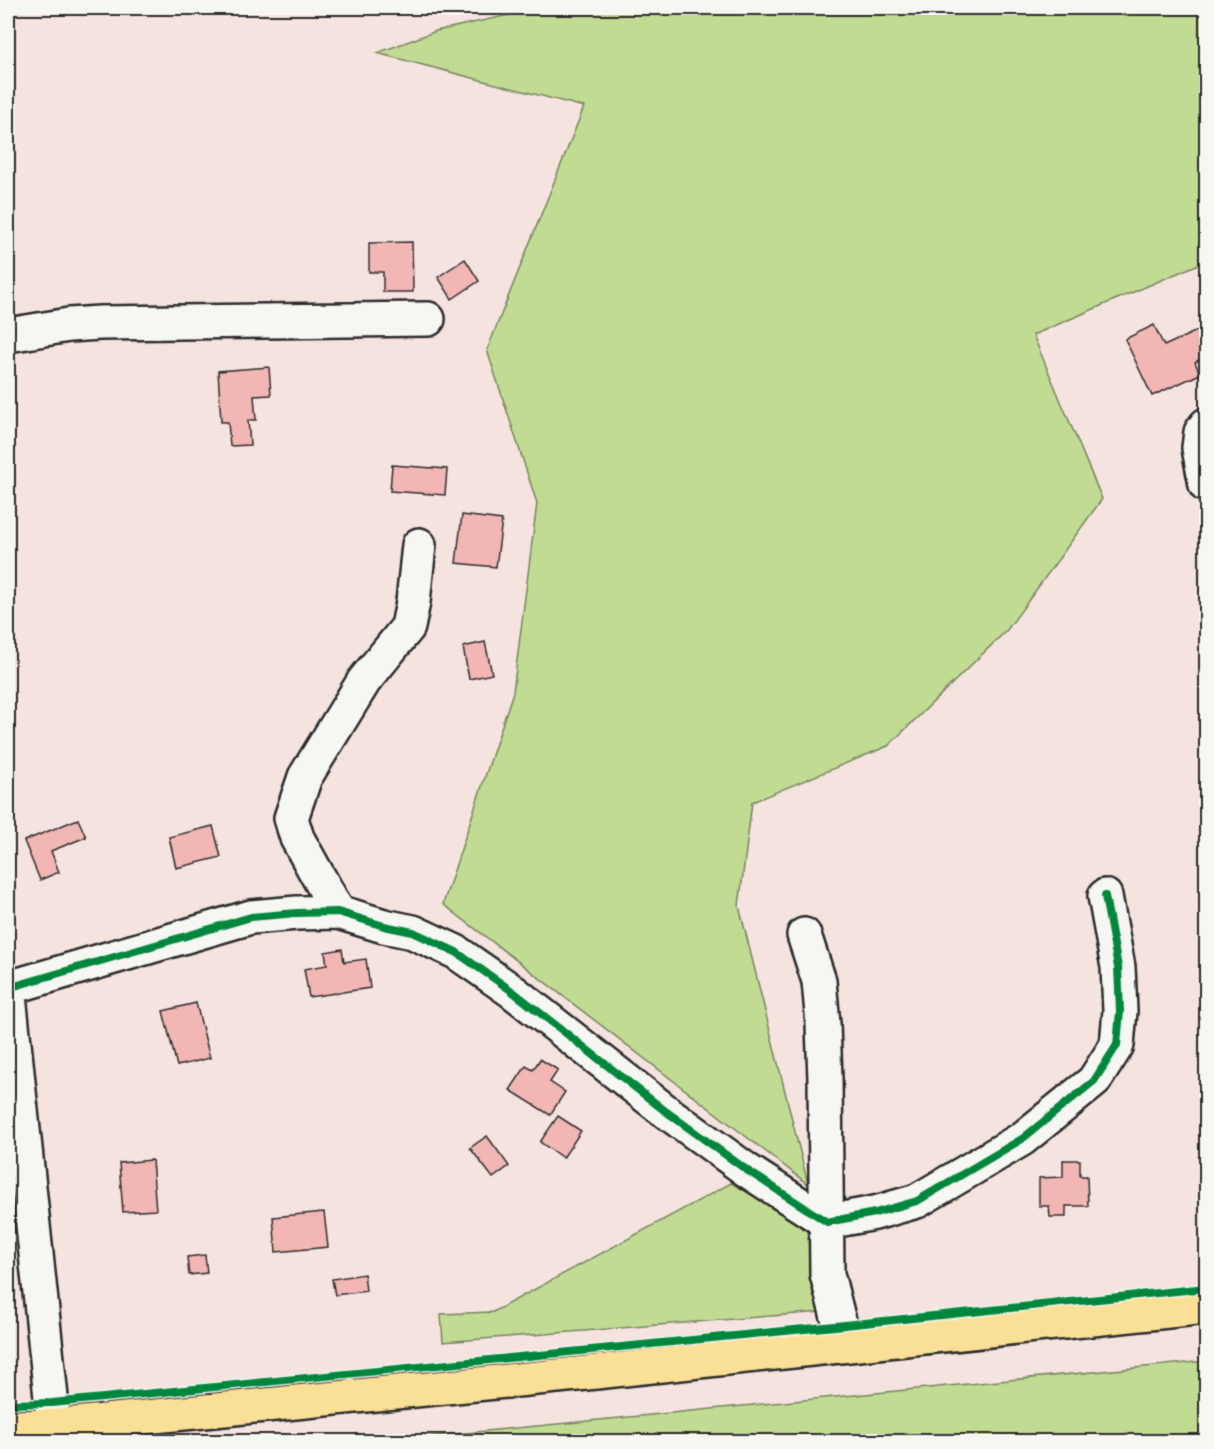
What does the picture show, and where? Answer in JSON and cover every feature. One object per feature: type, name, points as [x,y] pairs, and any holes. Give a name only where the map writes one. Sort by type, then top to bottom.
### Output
[{"type":"main road","points":[[8,1427],[54,1426],[577,1374],[1206,1307]]},
{"type":"street","points":[[8,335],[69,325],[100,323],[428,319]]},
{"type":"street","points":[[1206,426],[1201,432],[1199,448],[1206,485]]},
{"type":"street","points":[[338,912],[297,838],[291,818],[305,777],[364,681],[408,627],[420,545]]},
{"type":"street","points":[[54,1426],[8,987],[251,917],[338,912],[413,932],[456,952],[512,991],[720,1151],[827,1222],[875,1213],[917,1201],[1022,1139],[1094,1081],[1117,1045],[1120,1011],[1118,966],[1105,896]]},
{"type":"street","points":[[804,935],[819,981],[823,1024],[827,1274],[843,1346]]},
{"type":"green space","points":[[541,8],[1206,8],[1206,261],[1033,335],[1102,499],[1007,630],[888,746],[752,802],[739,906],[808,1184],[443,904],[513,692],[537,503],[487,350],[584,107],[377,53],[436,31]]},
{"type":"green space","points":[[731,1183],[816,1229],[822,1312],[443,1342],[441,1314],[493,1312]]},
{"type":"green space","points":[[1206,1361],[1206,1441],[382,1441]]},
{"type":"building","points":[[412,242],[413,292],[383,292],[383,272],[369,272],[369,243]]},
{"type":"building","points":[[465,259],[479,281],[452,299],[438,277]]},
{"type":"building","points":[[1154,325],[1164,346],[1199,330],[1206,345],[1206,356],[1195,362],[1200,374],[1152,396],[1125,339]]},
{"type":"building","points":[[269,367],[271,395],[254,396],[256,420],[248,420],[250,445],[230,446],[228,422],[221,422],[218,371]]},
{"type":"building","points":[[392,465],[447,469],[445,495],[390,491]]},
{"type":"building","points":[[462,515],[502,520],[496,567],[456,563]]},
{"type":"building","points":[[485,642],[492,674],[469,679],[463,647]]},
{"type":"building","points":[[78,819],[86,837],[51,851],[59,872],[40,880],[24,841]]},
{"type":"building","points":[[213,826],[221,857],[176,868],[169,837]]},
{"type":"building","points":[[342,949],[344,962],[366,959],[370,988],[309,997],[304,969],[327,965],[325,952]]},
{"type":"building","points":[[196,1003],[210,1058],[177,1066],[163,1011]]},
{"type":"building","points":[[540,1059],[558,1070],[550,1082],[565,1092],[550,1115],[510,1090],[526,1066],[533,1070]]},
{"type":"building","points":[[558,1116],[581,1131],[563,1158],[540,1142]]},
{"type":"building","points":[[487,1136],[509,1166],[493,1178],[470,1148]]},
{"type":"building","points":[[152,1160],[156,1210],[123,1212],[119,1163]]},
{"type":"building","points":[[1063,1160],[1080,1160],[1080,1176],[1087,1176],[1088,1206],[1066,1206],[1066,1217],[1050,1217],[1049,1206],[1039,1206],[1039,1178],[1063,1177]]},
{"type":"building","points":[[324,1212],[328,1247],[276,1252],[273,1217]]},
{"type":"building","points":[[205,1255],[207,1273],[189,1275],[187,1257]]},
{"type":"building","points":[[364,1274],[366,1291],[335,1295],[332,1279]]},
{"type":"cycle path","points":[[8,988],[251,917],[338,912],[413,932],[456,952],[512,991],[664,1110],[748,1171],[827,1222],[875,1213],[917,1201],[1022,1139],[1094,1081],[1117,1045],[1120,1011],[1118,967],[1105,896]]},
{"type":"cycle path","points":[[8,1404],[52,1403],[1206,1288]]}]
